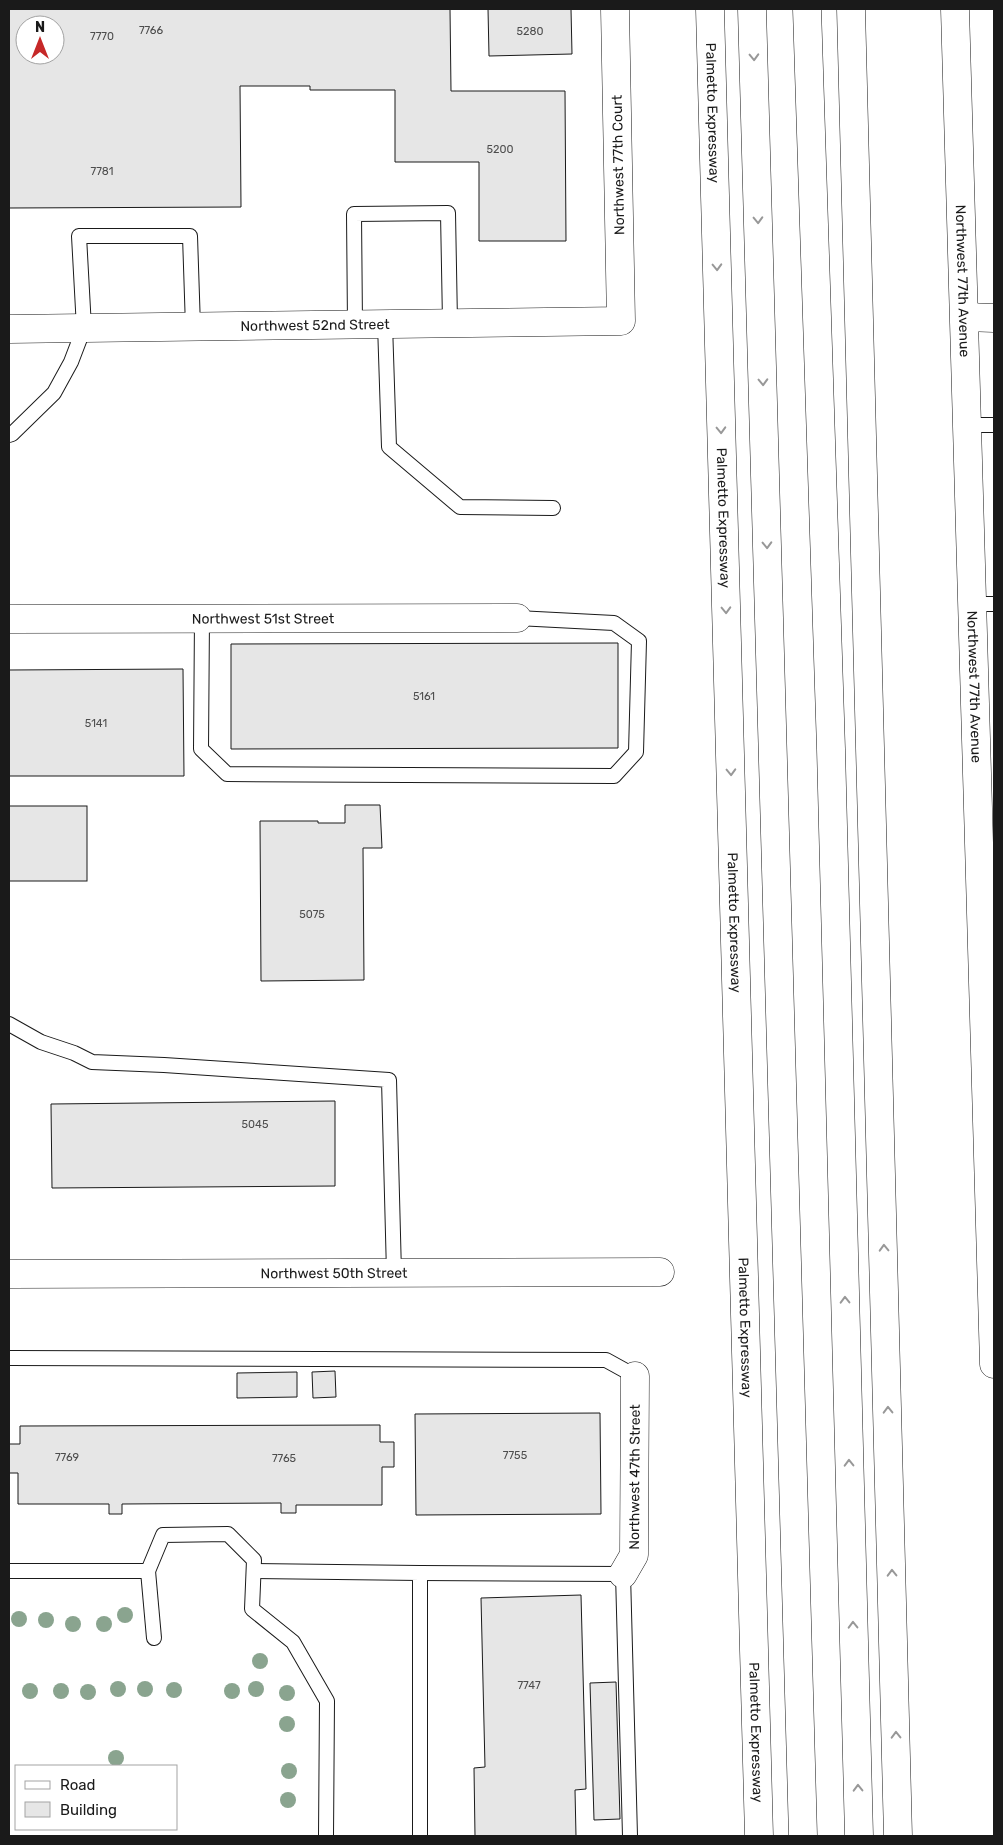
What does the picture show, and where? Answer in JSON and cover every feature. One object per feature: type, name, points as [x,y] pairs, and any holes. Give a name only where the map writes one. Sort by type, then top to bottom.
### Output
[{"type":"main road","name":"Northwest 77th Court","points":[[615,9],[621,321]]},
{"type":"main road","name":"Palmetto Expressway","points":[[710,9],[759,1836]]},
{"type":"main road","points":[[752,9],[803,1836]]},
{"type":"main road","points":[[807,9],[831,749],[859,1836]]},
{"type":"main road","points":[[851,9],[898,1836]]},
{"type":"main road","name":"Northwest 77th Avenue","points":[[955,9],[965,317],[981,425],[983,604],[981,728],[988,928],[994,1364]]},
{"type":"main road","points":[[965,317],[994,318]]},
{"type":"main road","name":"Northwest 52nd Street","points":[[9,329],[621,321]]},
{"type":"main road","name":"Northwest 51st Street","points":[[9,619],[517,618]]},
{"type":"main road","name":"Northwest 50th Street","points":[[9,1274],[660,1272]]},
{"type":"main road","name":"Northwest 47th Street","points":[[622,1574],[634,1555],[635,1376]]},
{"type":"lane","points":[[355,324],[354,214],[448,213],[450,322]]},
{"type":"lane","points":[[9,435],[54,393],[71,362],[84,328],[79,236],[190,236],[193,326]]},
{"type":"lane","points":[[385,324],[389,446],[460,507],[553,508]]},
{"type":"lane","points":[[202,618],[201,749],[227,774],[614,776],[636,752],[639,641],[614,623],[517,618]]},
{"type":"lane","points":[[9,1024],[41,1042],[74,1053],[92,1062],[389,1080],[394,1273]]},
{"type":"lane","points":[[9,1358],[606,1360],[635,1376]]},
{"type":"lane","points":[[154,1638],[148,1570],[163,1535],[228,1534],[254,1560],[252,1609],[293,1642],[327,1701],[326,1836]]},
{"type":"lane","points":[[9,1571],[148,1570]]},
{"type":"lane","points":[[254,1571],[622,1574],[630,1836]]},
{"type":"lane","points":[[420,1573],[420,1836]]},
{"type":"building","points":[[9,9],[450,9],[451,91],[565,91],[566,241],[479,241],[479,162],[395,162],[395,90],[310,90],[310,86],[240,86],[241,207],[9,208]]},
{"type":"building","points":[[488,9],[571,9],[572,54],[489,56]]},
{"type":"building","points":[[618,643],[618,748],[231,749],[231,644]]},
{"type":"building","points":[[183,669],[184,776],[9,776],[9,670]]},
{"type":"building","points":[[345,805],[380,805],[382,848],[363,848],[364,980],[261,981],[260,821],[345,823]]},
{"type":"building","points":[[9,806],[87,806],[87,881],[9,881]]},
{"type":"building","points":[[335,1101],[335,1186],[52,1188],[51,1104]]},
{"type":"building","points":[[335,1371],[336,1397],[313,1398],[312,1372]]},
{"type":"building","points":[[297,1372],[297,1397],[237,1398],[237,1373]]},
{"type":"building","points":[[600,1413],[601,1514],[416,1515],[415,1414]]},
{"type":"building","points":[[380,1425],[380,1442],[394,1442],[394,1467],[382,1467],[382,1505],[296,1505],[296,1513],[281,1513],[281,1503],[122,1504],[122,1514],[109,1514],[109,1504],[18,1504],[18,1473],[9,1473],[9,1444],[20,1444],[20,1426]]},
{"type":"building","points":[[581,1595],[586,1789],[575,1790],[576,1836],[475,1836],[474,1768],[485,1767],[481,1598]]},
{"type":"building","points":[[616,1682],[620,1819],[594,1820],[590,1683]]}]
